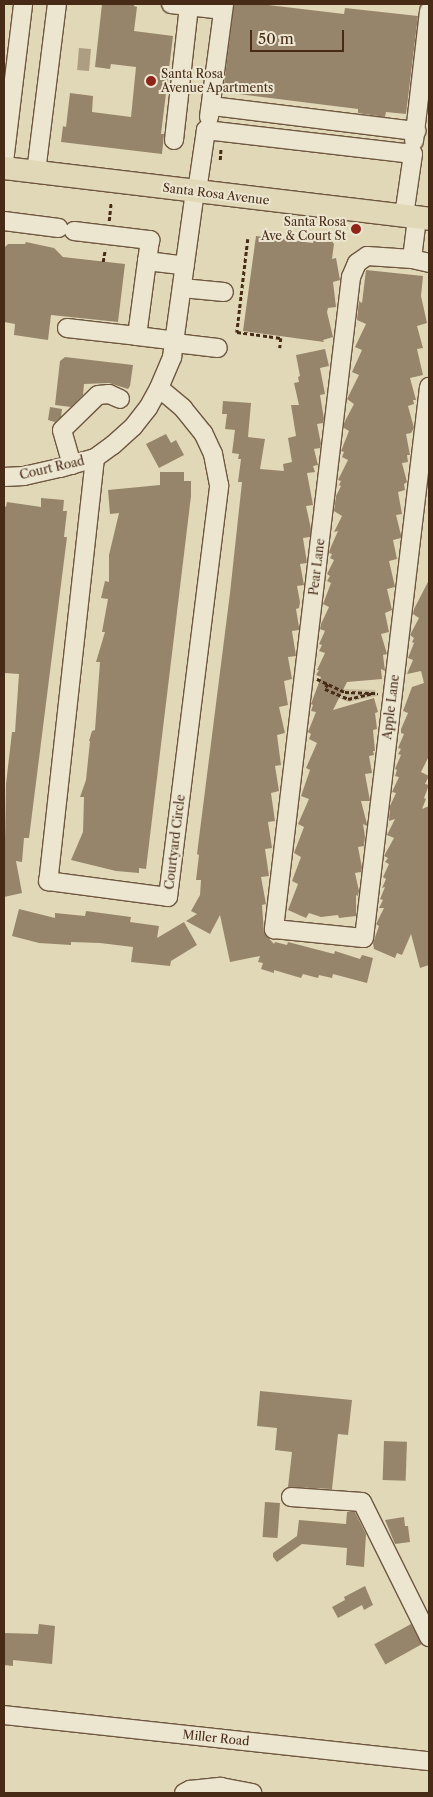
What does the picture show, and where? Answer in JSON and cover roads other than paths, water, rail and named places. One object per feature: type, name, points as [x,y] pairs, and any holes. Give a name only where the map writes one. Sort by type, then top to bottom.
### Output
[{"type":"main road","name":"Santa Rosa Avenue","points":[[4,168],[417,218]]},
{"type":"street","points":[[4,162],[11,39],[23,4]]},
{"type":"street","points":[[36,172],[57,4]]},
{"type":"street","points":[[159,388],[174,347],[196,191],[212,106],[224,7],[171,4]]},
{"type":"street","points":[[428,4],[429,10],[413,154],[417,218],[412,259],[429,263]]},
{"type":"street","points":[[174,140],[189,6]]},
{"type":"street","points":[[212,106],[416,131]]},
{"type":"street","points":[[206,130],[413,154]]},
{"type":"street","points":[[4,221],[150,240],[137,336]]},
{"type":"street","name":"Pear Lane","points":[[274,929],[351,277],[356,263],[367,256],[412,259]]},
{"type":"street","points":[[147,261],[185,266]]},
{"type":"street","points":[[182,288],[224,292]]},
{"type":"street","points":[[67,328],[137,336],[174,347],[218,348]]},
{"type":"street","name":"Apple Lane","points":[[274,929],[364,938],[429,387]]},
{"type":"street","name":"Court Road","points":[[4,477],[24,476],[95,458],[114,445],[133,427],[159,388]]},
{"type":"street","name":"Courtyard Circle","points":[[95,458],[48,881],[168,897],[219,486],[213,454],[202,433],[183,408],[159,388]]},
{"type":"street","points":[[72,465],[62,430],[98,395],[109,394],[120,399]]},
{"type":"street","points":[[291,1497],[362,1502],[429,1637]]},
{"type":"street","name":"Miller Road","points":[[4,1715],[429,1761]]},
{"type":"street","points":[[184,1793],[190,1790],[221,1787],[252,1793]]},
{"type":"place","name":"Santa Rosa Avenue Apartments","points":[[151,81]]},
{"type":"place","name":"Santa Rosa Ave & Court St","points":[[356,229]]}]
